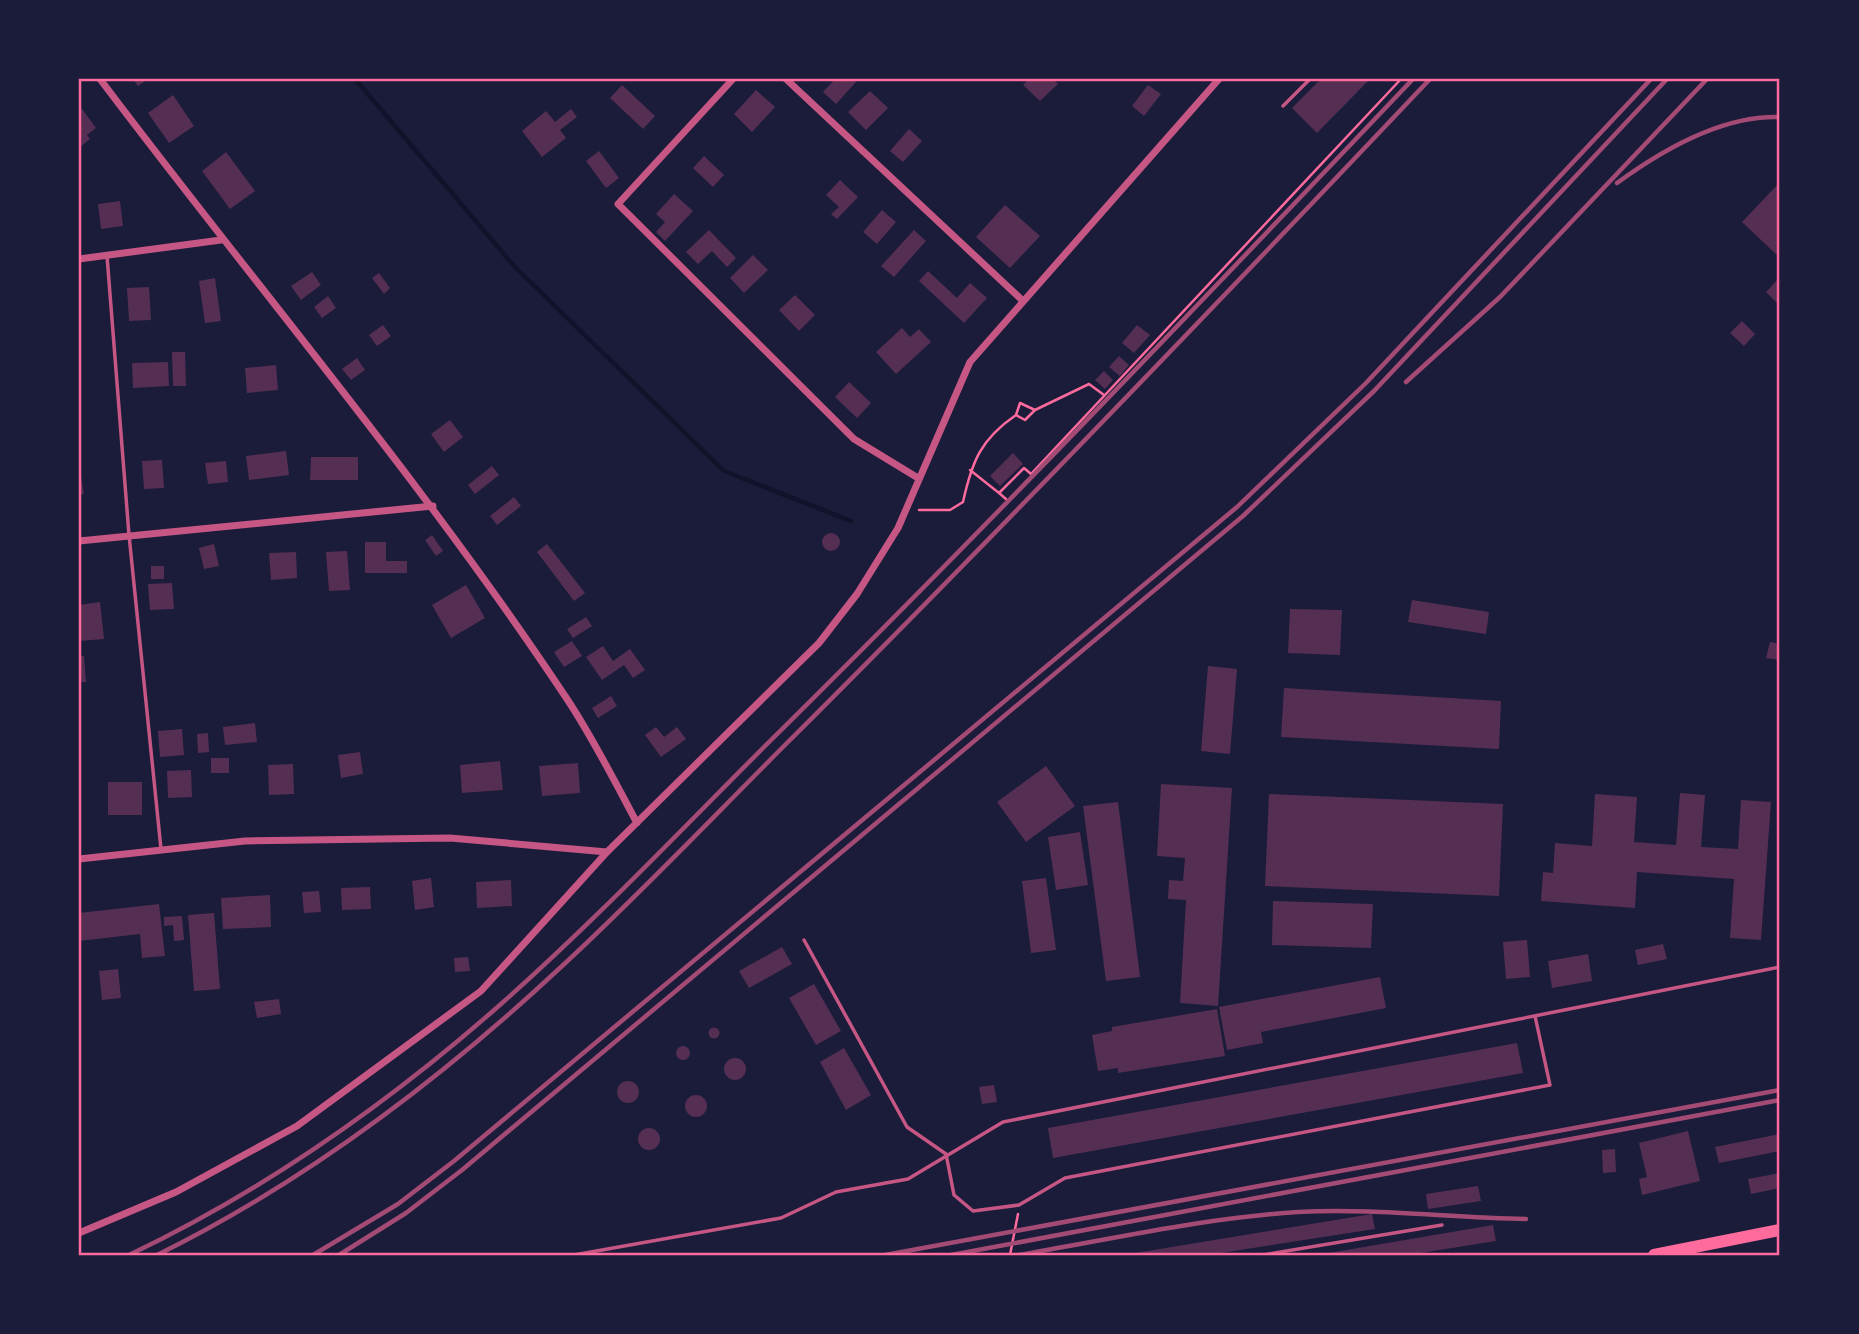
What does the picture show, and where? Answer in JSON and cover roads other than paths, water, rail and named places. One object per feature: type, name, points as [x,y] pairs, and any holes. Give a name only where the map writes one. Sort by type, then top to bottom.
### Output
[{"type":"highway","points":[[1654,1255],[1780,1230]]},
{"type":"street","points":[[100,79],[221,240],[433,506],[568,701],[638,823]]},
{"type":"street","points":[[733,79],[618,204],[854,439],[918,478]]},
{"type":"street","points":[[786,79],[1022,300]]},
{"type":"street","points":[[79,1233],[176,1192],[297,1126],[387,1063],[481,991],[607,852],[819,643],[857,594],[898,528],[970,362],[1219,79]]},
{"type":"street","points":[[79,259],[221,240]]},
{"type":"street","points":[[79,541],[433,506]]},
{"type":"street","points":[[79,859],[245,841],[450,838],[607,852]]},
{"type":"lane","points":[[1283,106],[1310,79]]},
{"type":"lane","points":[[107,256],[129,535],[162,852]]},
{"type":"lane","points":[[804,940],[906,1127],[946,1154],[954,1195],[973,1211],[1019,1205],[1065,1178],[1550,1086],[1535,1016]]},
{"type":"lane","points":[[575,1255],[781,1218],[836,1192],[908,1179],[1003,1122],[1780,967]]},
{"type":"lane","points":[[1263,1255],[1442,1224]]},
{"type":"waterway","points":[[355,79],[514,266],[724,471],[851,521]]},
{"type":"railway","points":[[129,1255],[226,1204],[364,1114],[493,1011],[563,947],[929,582],[1413,79]]},
{"type":"railway","points":[[157,1255],[266,1195],[369,1126],[468,1049],[561,967],[646,885],[948,580],[1430,79]]},
{"type":"railway","points":[[313,1255],[398,1204],[454,1161],[1237,507],[1366,383],[1651,79]]},
{"type":"railway","points":[[339,1255],[406,1213],[462,1170],[1243,516],[1374,391],[1667,79]]},
{"type":"railway","points":[[1406,382],[1500,297],[1707,79]]},
{"type":"railway","points":[[1617,183],[1653,158],[1715,128],[1758,118],[1780,117]]},
{"type":"railway","points":[[885,1255],[1780,1090]]},
{"type":"railway","points":[[951,1255],[1780,1100]]},
{"type":"railway","points":[[1019,1255],[1193,1224],[1298,1212],[1355,1211],[1526,1219]]}]
